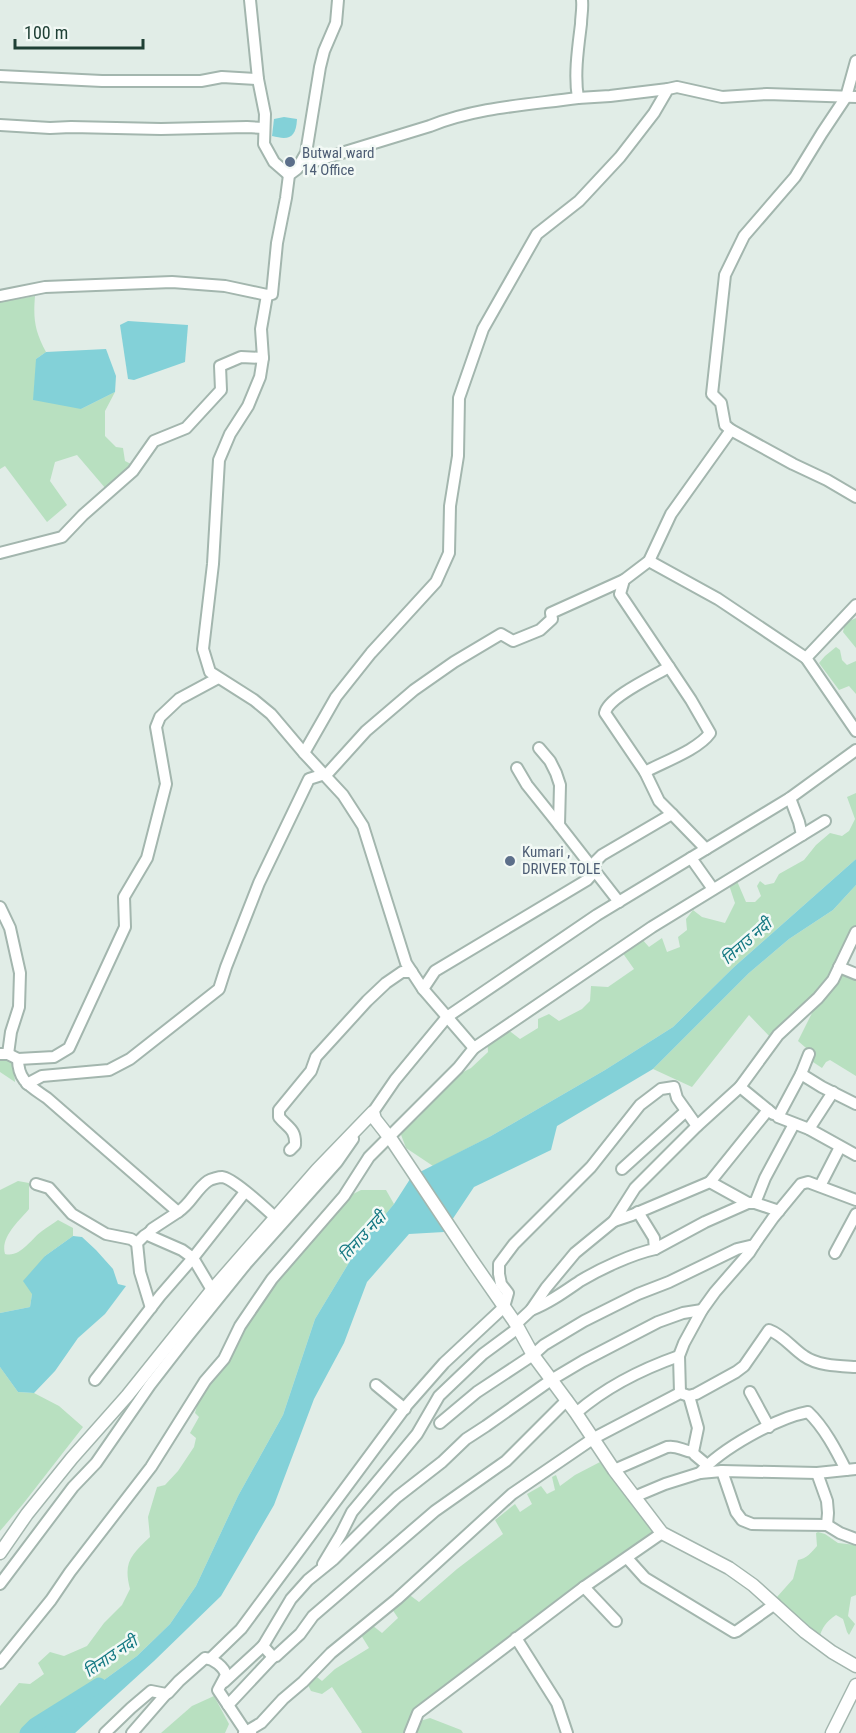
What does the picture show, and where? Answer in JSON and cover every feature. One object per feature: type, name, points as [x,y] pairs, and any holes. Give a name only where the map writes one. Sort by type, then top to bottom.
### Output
[{"type":"street","points":[[250,0],[258,79],[265,114],[264,144],[274,162],[289,175]]},
{"type":"street","points":[[0,296],[45,288],[172,282],[225,286],[267,295],[272,294],[277,243],[289,175],[299,166],[306,153],[320,67],[336,23],[338,0]]},
{"type":"street","points":[[578,98],[576,87],[582,0]]},
{"type":"street","points":[[856,61],[851,97],[795,177],[744,236],[725,275],[712,394],[721,403],[725,425],[731,430],[856,497]]},
{"type":"street","points":[[0,76],[102,81],[201,81],[222,77],[258,79]]},
{"type":"street","points":[[299,166],[492,108],[677,87],[722,96],[767,94],[851,97]]},
{"type":"street","points":[[304,753],[336,697],[370,653],[436,582],[449,553],[450,506],[458,456],[459,398],[483,329],[537,234],[579,201],[620,157],[654,113],[668,89]]},
{"type":"street","points":[[0,125],[50,128],[264,128]]},
{"type":"street","points":[[267,295],[261,329],[263,358],[260,377],[248,406],[230,434],[219,460],[213,564],[203,649],[210,672],[254,700],[271,714],[343,795],[363,826],[406,963],[423,989],[474,1048]]},
{"type":"street","points":[[0,553],[62,537],[82,515],[133,471],[154,441],[186,428],[221,390],[220,366],[241,357],[263,358]]},
{"type":"street","points":[[27,1084],[42,1076],[109,1070],[130,1059],[219,989],[259,883],[309,779],[328,773],[366,731],[414,690],[454,662],[501,634],[513,641],[540,630],[552,619],[551,613],[624,580],[649,561],[671,514],[731,430]]},
{"type":"street","points":[[649,561],[718,599],[806,658],[856,732]]},
{"type":"street","points":[[624,580],[620,594],[692,700],[710,733],[690,748],[645,772]]},
{"type":"street","points":[[806,658],[856,604]]},
{"type":"street","points":[[669,667],[618,696],[606,708],[605,713],[645,772],[659,801],[706,849]]},
{"type":"street","points":[[9,1056],[54,1057],[69,1048],[125,927],[124,897],[147,858],[166,784],[156,727],[160,717],[179,699],[218,678]]},
{"type":"street","points":[[539,748],[550,761],[560,785],[559,825]]},
{"type":"street","points":[[0,1553],[27,1514],[72,1458],[127,1396],[212,1290],[373,1112],[395,1080],[447,1017],[619,902],[790,798],[856,750]]},
{"type":"street","points":[[516,768],[619,902]]},
{"type":"street","points":[[790,798],[802,835]]},
{"type":"street","points":[[423,989],[435,971],[587,880],[595,871],[595,862],[602,855],[672,814]]},
{"type":"street","points":[[0,1663],[51,1600],[151,1467],[205,1381],[224,1359],[240,1326],[272,1279],[344,1196],[369,1157],[391,1139],[459,1068],[474,1048],[652,927],[825,821]]},
{"type":"street","points":[[691,858],[713,890]]},
{"type":"street","points":[[0,908],[10,928],[20,973],[19,1007],[10,1032],[9,1056],[18,1072],[27,1084],[47,1098],[178,1212]]},
{"type":"street","points":[[318,1572],[352,1512],[417,1434],[439,1396],[483,1354],[517,1326],[575,1254],[614,1221],[635,1188],[740,1087],[778,1035],[818,998],[833,980],[856,932]]},
{"type":"street","points":[[839,967],[856,974]]},
{"type":"street","points":[[290,1150],[295,1145],[296,1136],[279,1117],[279,1110],[311,1071],[316,1057],[367,1001],[386,982],[402,972],[412,972]]},
{"type":"street","points":[[778,1118],[809,1054]]},
{"type":"street","points":[[801,1074],[856,1104]]},
{"type":"street","points":[[210,1659],[241,1629],[405,1409],[444,1363],[504,1307],[508,1293],[501,1284],[499,1264],[514,1244],[591,1167],[640,1105],[661,1089],[674,1087],[677,1098],[697,1126]]},
{"type":"street","points":[[740,1087],[778,1118],[809,1129],[856,1155]]},
{"type":"street","points":[[809,1129],[832,1092]]},
{"type":"street","points":[[614,1221],[710,1182],[768,1110]]},
{"type":"street","points":[[622,1169],[686,1111]]},
{"type":"street","points":[[373,1112],[375,1119],[391,1139],[517,1326],[533,1355],[594,1438],[614,1470],[662,1533],[729,1568],[753,1585],[805,1632],[856,1666]]},
{"type":"street","points":[[531,1310],[552,1300],[596,1272],[655,1249],[705,1222],[751,1203],[794,1124]]},
{"type":"street","points":[[0,1584],[66,1496],[96,1463],[150,1385],[188,1336],[246,1264],[338,1162],[353,1139],[352,1133]]},
{"type":"street","points":[[820,1186],[840,1147]]},
{"type":"street","points":[[137,1243],[186,1207],[208,1181],[221,1177],[245,1192],[276,1218]]},
{"type":"street","points":[[710,1182],[751,1203],[779,1211]]},
{"type":"street","points":[[703,1469],[693,1452],[698,1428],[685,1394],[679,1356],[702,1310],[750,1253],[801,1184],[808,1182],[856,1200]]},
{"type":"street","points":[[36,1184],[49,1188],[72,1214],[106,1234],[131,1239],[137,1243]]},
{"type":"street","points":[[95,1380],[245,1192]]},
{"type":"street","points":[[638,1212],[654,1238],[655,1249]]},
{"type":"street","points":[[835,1253],[856,1214]]},
{"type":"street","points":[[150,1232],[150,1236],[182,1250],[193,1258],[212,1290]]},
{"type":"street","points":[[137,1243],[140,1272],[151,1308]]},
{"type":"street","points":[[440,1423],[477,1392],[533,1355],[544,1345],[638,1294],[669,1282],[737,1249],[754,1245]]},
{"type":"street","points":[[702,1310],[684,1313],[658,1322],[551,1380],[466,1438],[442,1462],[397,1497],[334,1559],[308,1580],[291,1599],[263,1646],[218,1690],[247,1733],[261,1723],[331,1653],[397,1599],[512,1494],[594,1438],[685,1394],[708,1388],[744,1366],[769,1330],[776,1333],[806,1358],[834,1366],[856,1367]]},
{"type":"street","points":[[576,1413],[625,1379],[679,1356]]},
{"type":"street","points":[[376,1385],[405,1409]]},
{"type":"street","points":[[750,1392],[769,1427]]},
{"type":"street","points":[[228,1705],[273,1657],[300,1634],[313,1616],[435,1511],[506,1461],[567,1401]]},
{"type":"street","points":[[634,1497],[703,1469],[720,1454],[769,1427],[786,1418],[808,1412],[851,1469]]},
{"type":"street","points":[[614,1470],[666,1447],[675,1446],[684,1451],[693,1452]]},
{"type":"street","points":[[703,1469],[817,1473],[851,1469]]},
{"type":"street","points":[[722,1471],[736,1512],[742,1520],[752,1524],[827,1525],[856,1539]]},
{"type":"street","points":[[817,1473],[827,1501],[827,1525]]},
{"type":"street","points":[[410,1733],[418,1713],[584,1587],[662,1533]]},
{"type":"street","points":[[627,1558],[645,1578],[734,1632],[775,1604]]},
{"type":"street","points":[[584,1587],[616,1621]]},
{"type":"street","points":[[516,1638],[557,1703],[567,1733]]},
{"type":"street","points":[[263,1646],[273,1657]]},
{"type":"street","points":[[132,1733],[166,1694],[205,1658],[210,1659],[224,1670],[226,1675],[224,1682]]},
{"type":"street","points":[[832,1733],[856,1685]]},
{"type":"street","points":[[105,1733],[151,1691],[166,1694]]},
{"type":"green space","points":[[35,296],[36,325],[46,352],[36,359],[81,409],[115,392],[105,411],[105,436],[116,447],[123,448],[125,461],[133,465],[106,489],[77,455],[55,462],[50,481],[67,505],[47,522],[5,466],[0,469],[0,302]]},
{"type":"green space","points":[[856,618],[856,648],[843,632],[845,623]]},
{"type":"green space","points":[[836,647],[840,650],[842,660],[847,665],[856,661],[856,694],[849,686],[839,690],[819,663]]},
{"type":"green space","points":[[856,793],[856,859],[734,967],[673,1027],[605,1070],[491,1136],[433,1166],[406,1148],[400,1132],[418,1118],[455,1076],[471,1068],[488,1052],[487,1037],[503,1026],[520,1039],[538,1028],[538,1019],[549,1014],[559,1021],[582,1009],[590,1001],[591,986],[608,987],[634,969],[622,952],[641,938],[649,947],[662,938],[667,952],[680,947],[678,937],[687,930],[686,919],[693,910],[702,917],[725,923],[735,903],[729,885],[737,881],[746,902],[755,902],[761,896],[757,886],[760,881],[765,885],[774,883],[779,874],[804,860],[830,833],[842,836],[849,831],[855,819],[847,797]]},
{"type":"green space","points":[[856,885],[856,929],[830,976],[808,1004],[771,1038],[749,1015],[692,1087],[653,1069],[749,973],[789,939],[833,910]]},
{"type":"green space","points":[[842,971],[856,977],[856,1076],[830,1060],[822,1068],[810,1060],[813,1054],[798,1041],[817,1003]]},
{"type":"green space","points":[[0,1056],[13,1060],[15,1082],[0,1072]]},
{"type":"green space","points":[[18,1181],[29,1183],[29,1209],[8,1235],[5,1241],[5,1254],[20,1251],[58,1220],[73,1228],[73,1236],[45,1256],[30,1307],[0,1313],[0,1190]]},
{"type":"green space","points":[[361,1190],[386,1190],[394,1204],[359,1246],[315,1319],[283,1415],[238,1496],[196,1586],[170,1624],[137,1656],[31,1733],[0,1733],[0,1706],[19,1683],[30,1684],[44,1674],[38,1663],[50,1652],[64,1656],[87,1646],[104,1623],[122,1605],[130,1589],[128,1565],[130,1560],[150,1537],[148,1517],[157,1487],[165,1485],[178,1471],[194,1447],[196,1438],[190,1433],[199,1417],[195,1413],[201,1390],[236,1345],[243,1333],[240,1329],[273,1281],[324,1228],[349,1196]]},
{"type":"green space","points":[[0,1367],[18,1392],[34,1393],[59,1406],[83,1427],[0,1531]]},
{"type":"green space","points":[[600,1462],[653,1531],[415,1710],[405,1733],[361,1733],[332,1687],[322,1694],[311,1691],[307,1683],[317,1677],[322,1681],[335,1669],[369,1648],[361,1635],[372,1625],[382,1633],[398,1618],[392,1609],[407,1593],[419,1602],[503,1534],[495,1520],[515,1504],[520,1512],[532,1504],[527,1494],[541,1486],[547,1494],[555,1490],[552,1477],[556,1475],[560,1486]]},
{"type":"green space","points":[[816,1533],[838,1543],[856,1545],[856,1595],[851,1597],[848,1616],[855,1624],[849,1635],[843,1619],[836,1615],[825,1625],[819,1639],[783,1609],[777,1597],[793,1579],[798,1560],[806,1557],[817,1546]]},
{"type":"green space","points":[[214,1696],[229,1724],[225,1733],[161,1733],[192,1706]]},
{"type":"green space","points":[[430,1718],[461,1730],[463,1733],[412,1733],[420,1721]]},
{"type":"water","points":[[284,117],[297,119],[295,131],[287,138],[272,136],[274,119]]},
{"type":"water","points":[[128,321],[188,325],[185,362],[134,380],[128,379],[120,325]]},
{"type":"water","points":[[106,349],[116,376],[115,392],[81,409],[33,400],[36,359],[46,352]]},
{"type":"water","points":[[856,859],[856,885],[833,910],[789,939],[749,973],[653,1069],[557,1126],[551,1150],[474,1187],[444,1232],[409,1234],[367,1282],[344,1343],[314,1399],[274,1505],[221,1596],[75,1733],[31,1733],[137,1656],[170,1624],[196,1586],[238,1496],[283,1415],[315,1319],[359,1246],[394,1204],[412,1176],[491,1136],[605,1070],[673,1027],[734,967]]},
{"type":"water","points":[[73,1236],[82,1237],[96,1250],[113,1269],[118,1284],[126,1286],[105,1314],[78,1338],[55,1371],[34,1393],[18,1392],[0,1367],[0,1313],[30,1307],[32,1294],[23,1281],[45,1256]]},
{"type":"waterway","name":"तिनाउ नदी","points":[[27,1733],[35,1725],[99,1685]]},
{"type":"place","name":"Butwal ward 14 Office","points":[[290,162]]},
{"type":"place","name":"Kumari , DRIVER TOLE","points":[[510,861]]}]
